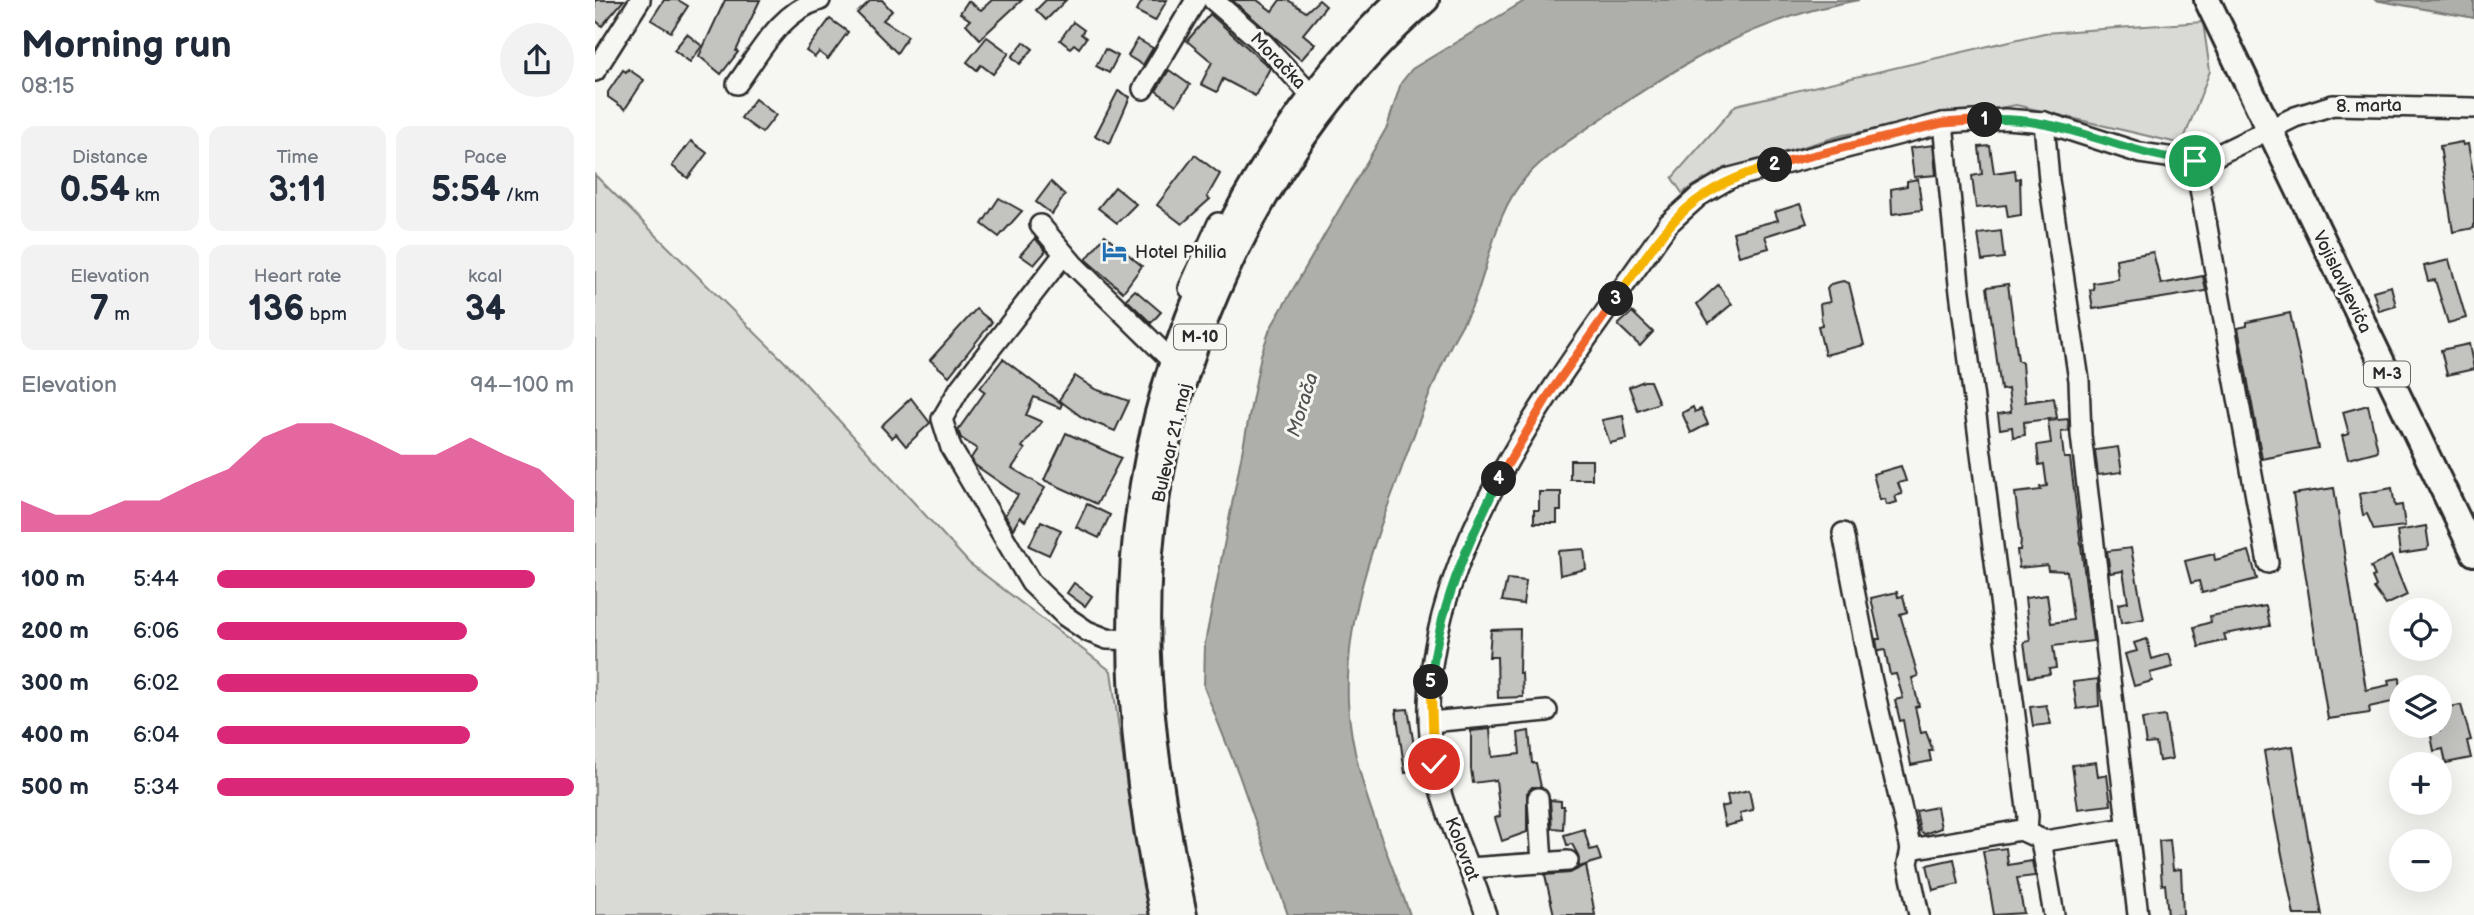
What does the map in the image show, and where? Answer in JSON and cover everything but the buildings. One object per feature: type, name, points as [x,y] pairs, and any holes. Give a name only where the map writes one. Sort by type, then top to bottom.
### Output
[{"type":"main road","name":"Bulevar 21. maj","points":[[1184,915],[1156,758],[1140,640],[1134,546],[1147,454],[1168,357],[1212,259],[1247,194],[1311,95],[1399,0]]},
{"type":"main road","name":"Bulevar 21. maj","points":[[1163,915],[1138,764],[1140,640],[1150,552],[1166,458],[1185,383],[1218,292],[1270,191],[1314,124],[1369,57],[1426,0]]},
{"type":"main road","name":"Vojislavljevića","points":[[2207,0],[2474,553]]},
{"type":"street","points":[[595,71],[640,0]]},
{"type":"street","points":[[737,84],[784,20],[795,9],[820,0]]},
{"type":"street","points":[[1143,89],[1196,0]]},
{"type":"street","name":"Moračka","points":[[1213,0],[1265,45],[1311,95]]},
{"type":"street","name":"8. marta","points":[[2269,130],[2305,113],[2333,105],[2474,108]]},
{"type":"street","name":"Kolovrat","points":[[1486,915],[1439,786],[1434,764],[1430,722],[1433,662],[1442,616],[1455,576],[1511,456],[1548,396],[1668,224],[1699,196],[1730,178],[1943,123],[2005,119],[2045,122],[2140,153],[2195,161],[2215,156],[2269,130]]},
{"type":"street","points":[[2045,122],[2049,180],[2079,380],[2080,425],[2138,915]]},
{"type":"street","points":[[1943,123],[1959,284],[2028,816],[2054,915]]},
{"type":"street","points":[[2195,161],[2269,563]]},
{"type":"street","points":[[1040,225],[1064,254],[1168,357]]},
{"type":"street","points":[[1064,254],[960,388],[942,419],[951,449],[1031,583],[1065,616],[1087,631],[1107,639],[1140,640]]},
{"type":"street","points":[[1843,533],[1871,677],[1911,849],[1908,863],[1919,915]]},
{"type":"street","points":[[1430,722],[1547,711]]},
{"type":"street","points":[[1538,798],[1542,863]]},
{"type":"street","points":[[1911,849],[2126,828]]},
{"type":"street","points":[[1469,868],[1568,861]]},
{"type":"shaded area","points":[[2203,22],[2210,71],[2182,144],[2016,105],[1843,135],[1717,172],[1682,193],[1672,178],[1736,105],[2044,33]]},
{"type":"shaded area","points":[[595,175],[793,370],[969,563],[1111,671],[1133,830],[1151,915],[595,915]]},
{"type":"water","name":"Morača","points":[[1526,0],[1859,0],[1789,17],[1723,44],[1692,61],[1631,98],[1562,146],[1543,160],[1516,190],[1500,221],[1473,304],[1449,349],[1427,401],[1370,558],[1355,615],[1348,672],[1351,730],[1371,811],[1410,915],[1288,915],[1239,775],[1204,687],[1205,643],[1261,355],[1270,329],[1387,127],[1401,83],[1412,69]]},
{"type":"water","points":[[2374,0],[2474,0],[2474,18],[2469,17]]},
{"type":"place","name":"Hotel Philia","points":[[1115,252]]},
{"type":"route","points":[[1434,764],[1430,708],[1437,639],[1455,576],[1486,506],[1523,435],[1548,396],[1668,224],[1699,196],[1730,178],[1750,171],[1943,123],[2005,119],[2045,122],[2140,153],[2166,159],[2195,161]]}]
